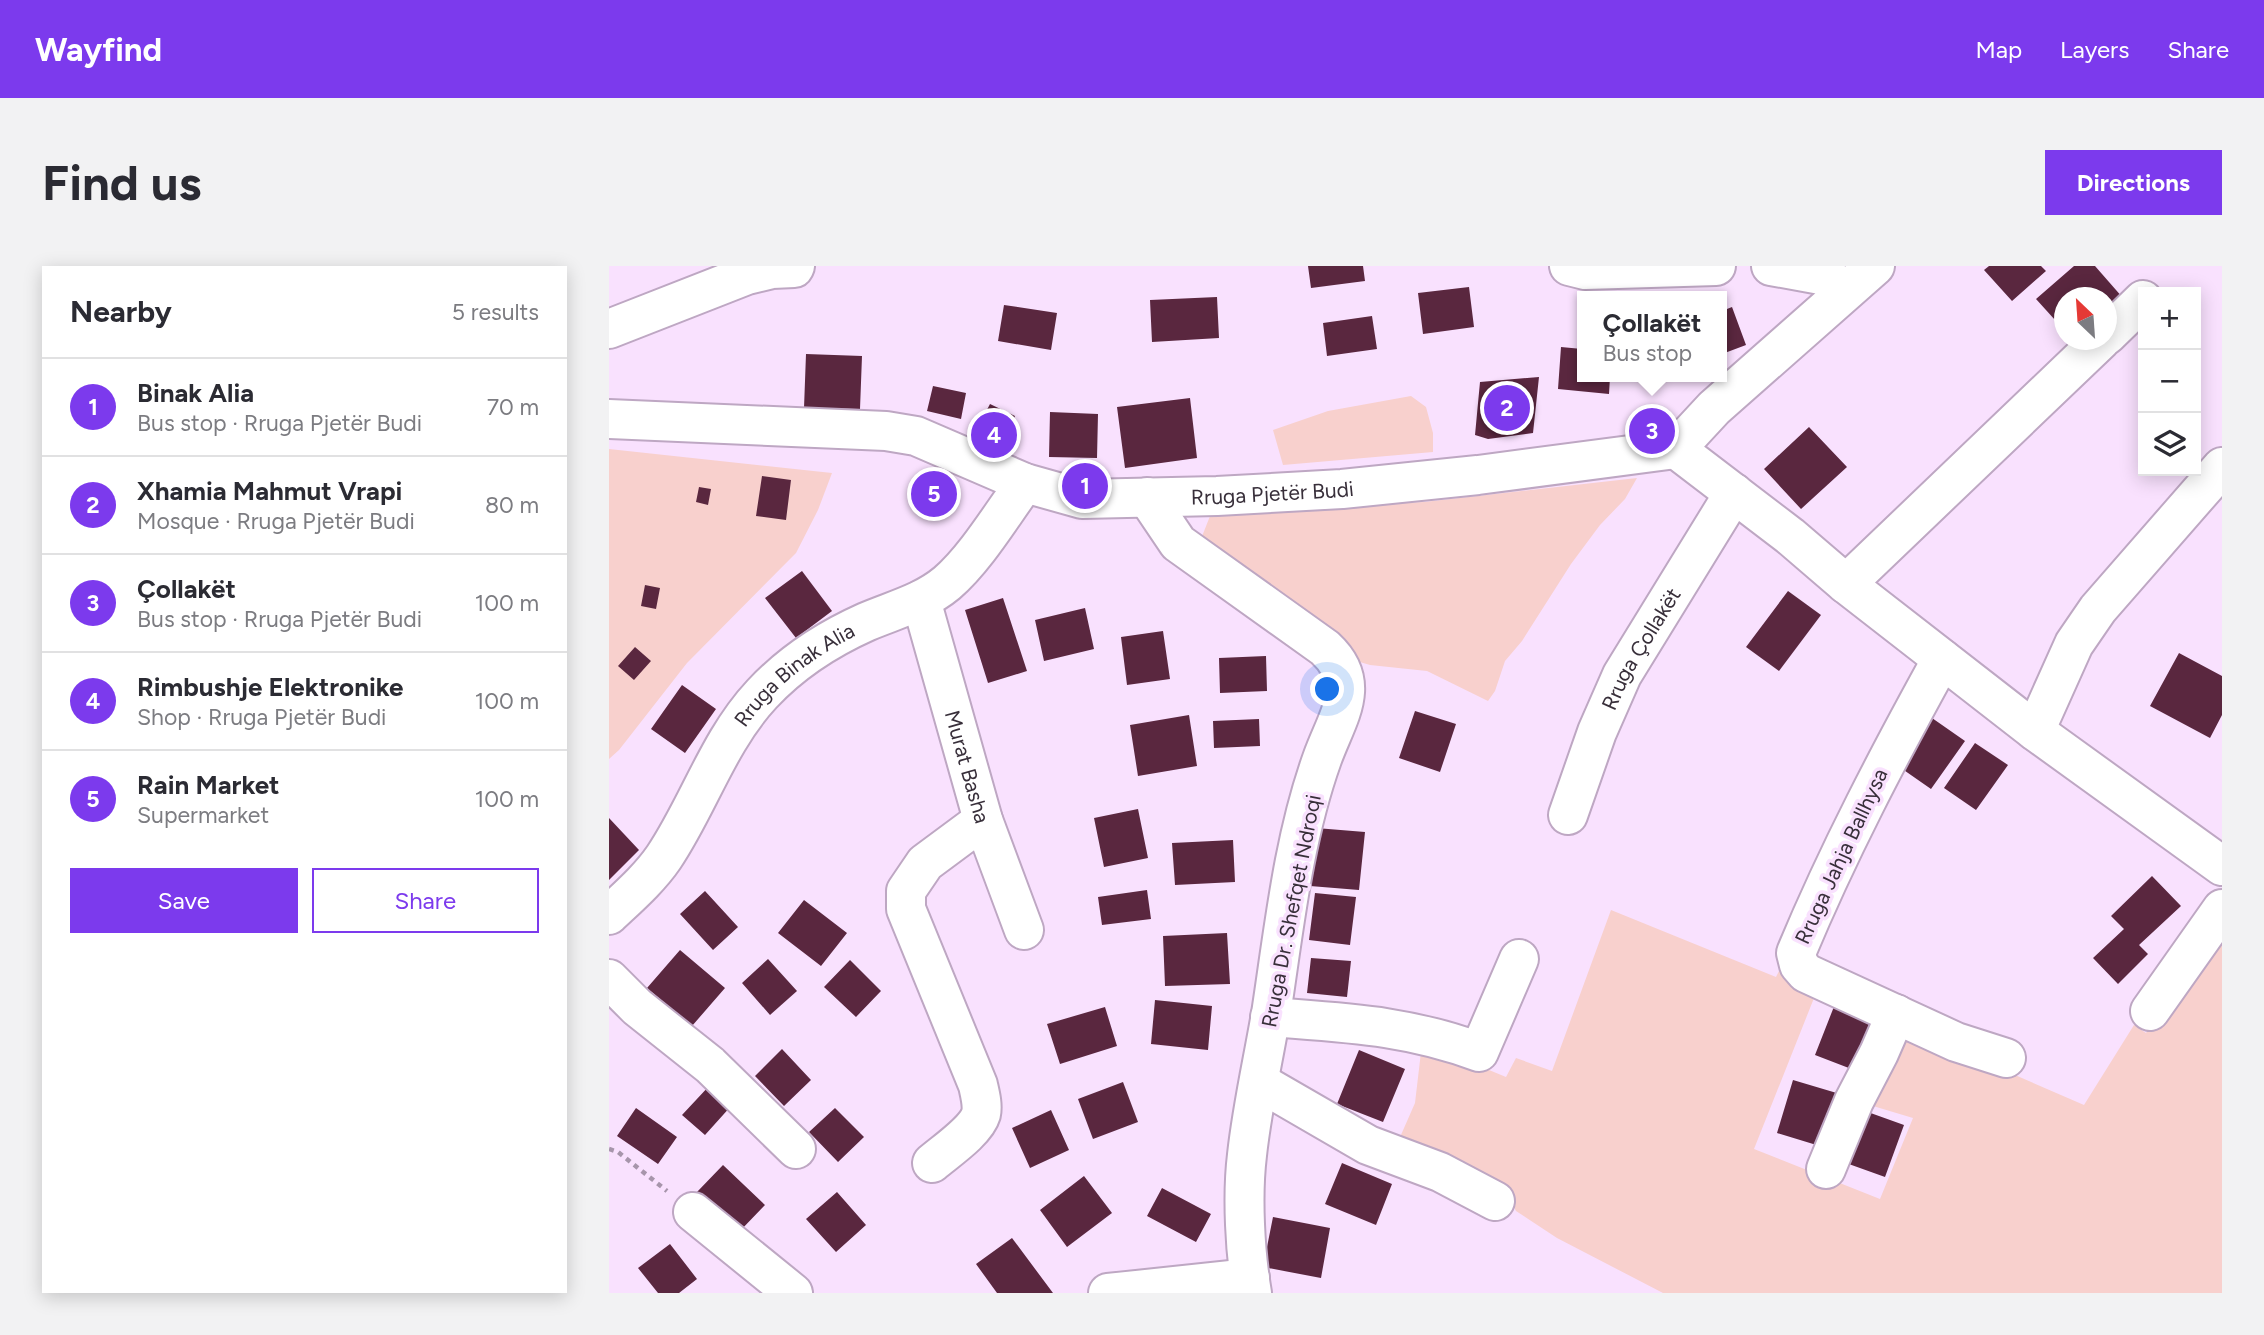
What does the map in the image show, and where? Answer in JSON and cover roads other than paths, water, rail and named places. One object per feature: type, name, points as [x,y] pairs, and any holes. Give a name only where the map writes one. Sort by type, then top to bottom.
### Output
[{"type":"street","points":[[609,329],[747,275],[795,266]]},
{"type":"street","points":[[1569,266],[1585,270],[1716,266]]},
{"type":"street","points":[[1771,266],[1821,275],[1861,277]]},
{"type":"street","points":[[1861,277],[1714,408],[1676,449],[2035,731],[2222,866]]},
{"type":"street","points":[[2117,325],[2138,305]]},
{"type":"street","points":[[1846,584],[2090,350]]},
{"type":"street","name":"Rruga Pjetër Budi","points":[[609,419],[886,431],[916,436],[1025,483],[1082,499],[1217,496],[1342,489],[1514,471],[1676,449]]},
{"type":"street","points":[[2035,731],[2074,644],[2098,609],[2222,467]]},
{"type":"street","name":"Rruga Binak Alia","points":[[609,915],[645,881],[664,857],[741,717],[763,693],[807,656],[835,638],[864,623],[922,600],[947,583],[965,565],[1025,483]]},
{"type":"street","name":"Rruga Çollakët","points":[[1568,815],[1597,732],[1622,675],[1734,493]]},
{"type":"street","name":"Rruga Dr. Shefqet Ndroqi","points":[[1147,497],[1178,543],[1325,648],[1338,662],[1346,680],[1345,698],[1321,762],[1303,829],[1246,1156],[1245,1204],[1251,1286]]},
{"type":"street","name":"Murat Basha","points":[[922,600],[983,820],[1024,930]]},
{"type":"street","name":"Rruga Jahja Ballhysa","points":[[1942,659],[1858,816],[1796,953],[1799,965],[1806,973],[1956,1042],[2006,1058]]},
{"type":"street","points":[[932,1163],[974,1126],[981,1113],[981,1101],[978,1085],[906,909],[906,891],[925,863],[983,820]]},
{"type":"street","points":[[2150,1011],[2222,909]]},
{"type":"street","points":[[1270,1017],[1393,1027],[1430,1035],[1479,1052],[1519,959]]},
{"type":"street","points":[[609,979],[637,1007],[710,1065],[796,1149]]},
{"type":"street","points":[[1826,1169],[1854,1101],[1896,1014]]},
{"type":"street","points":[[1259,1082],[1369,1145],[1440,1172],[1495,1201]]},
{"type":"street","points":[[693,1212],[793,1293]]},
{"type":"street","points":[[1108,1293],[1251,1286]]},
{"type":"place","name":"Xhamia Mahmut Vrapi","points":[[1507,408]]},
{"type":"place","name":"Çollakët","points":[[1652,431]]},
{"type":"place","name":"Rimbushje Elektronike","points":[[994,435]]},
{"type":"place","name":"Binak Alia","points":[[1085,486]]},
{"type":"place","name":"Rain Market","points":[[934,494]]}]
